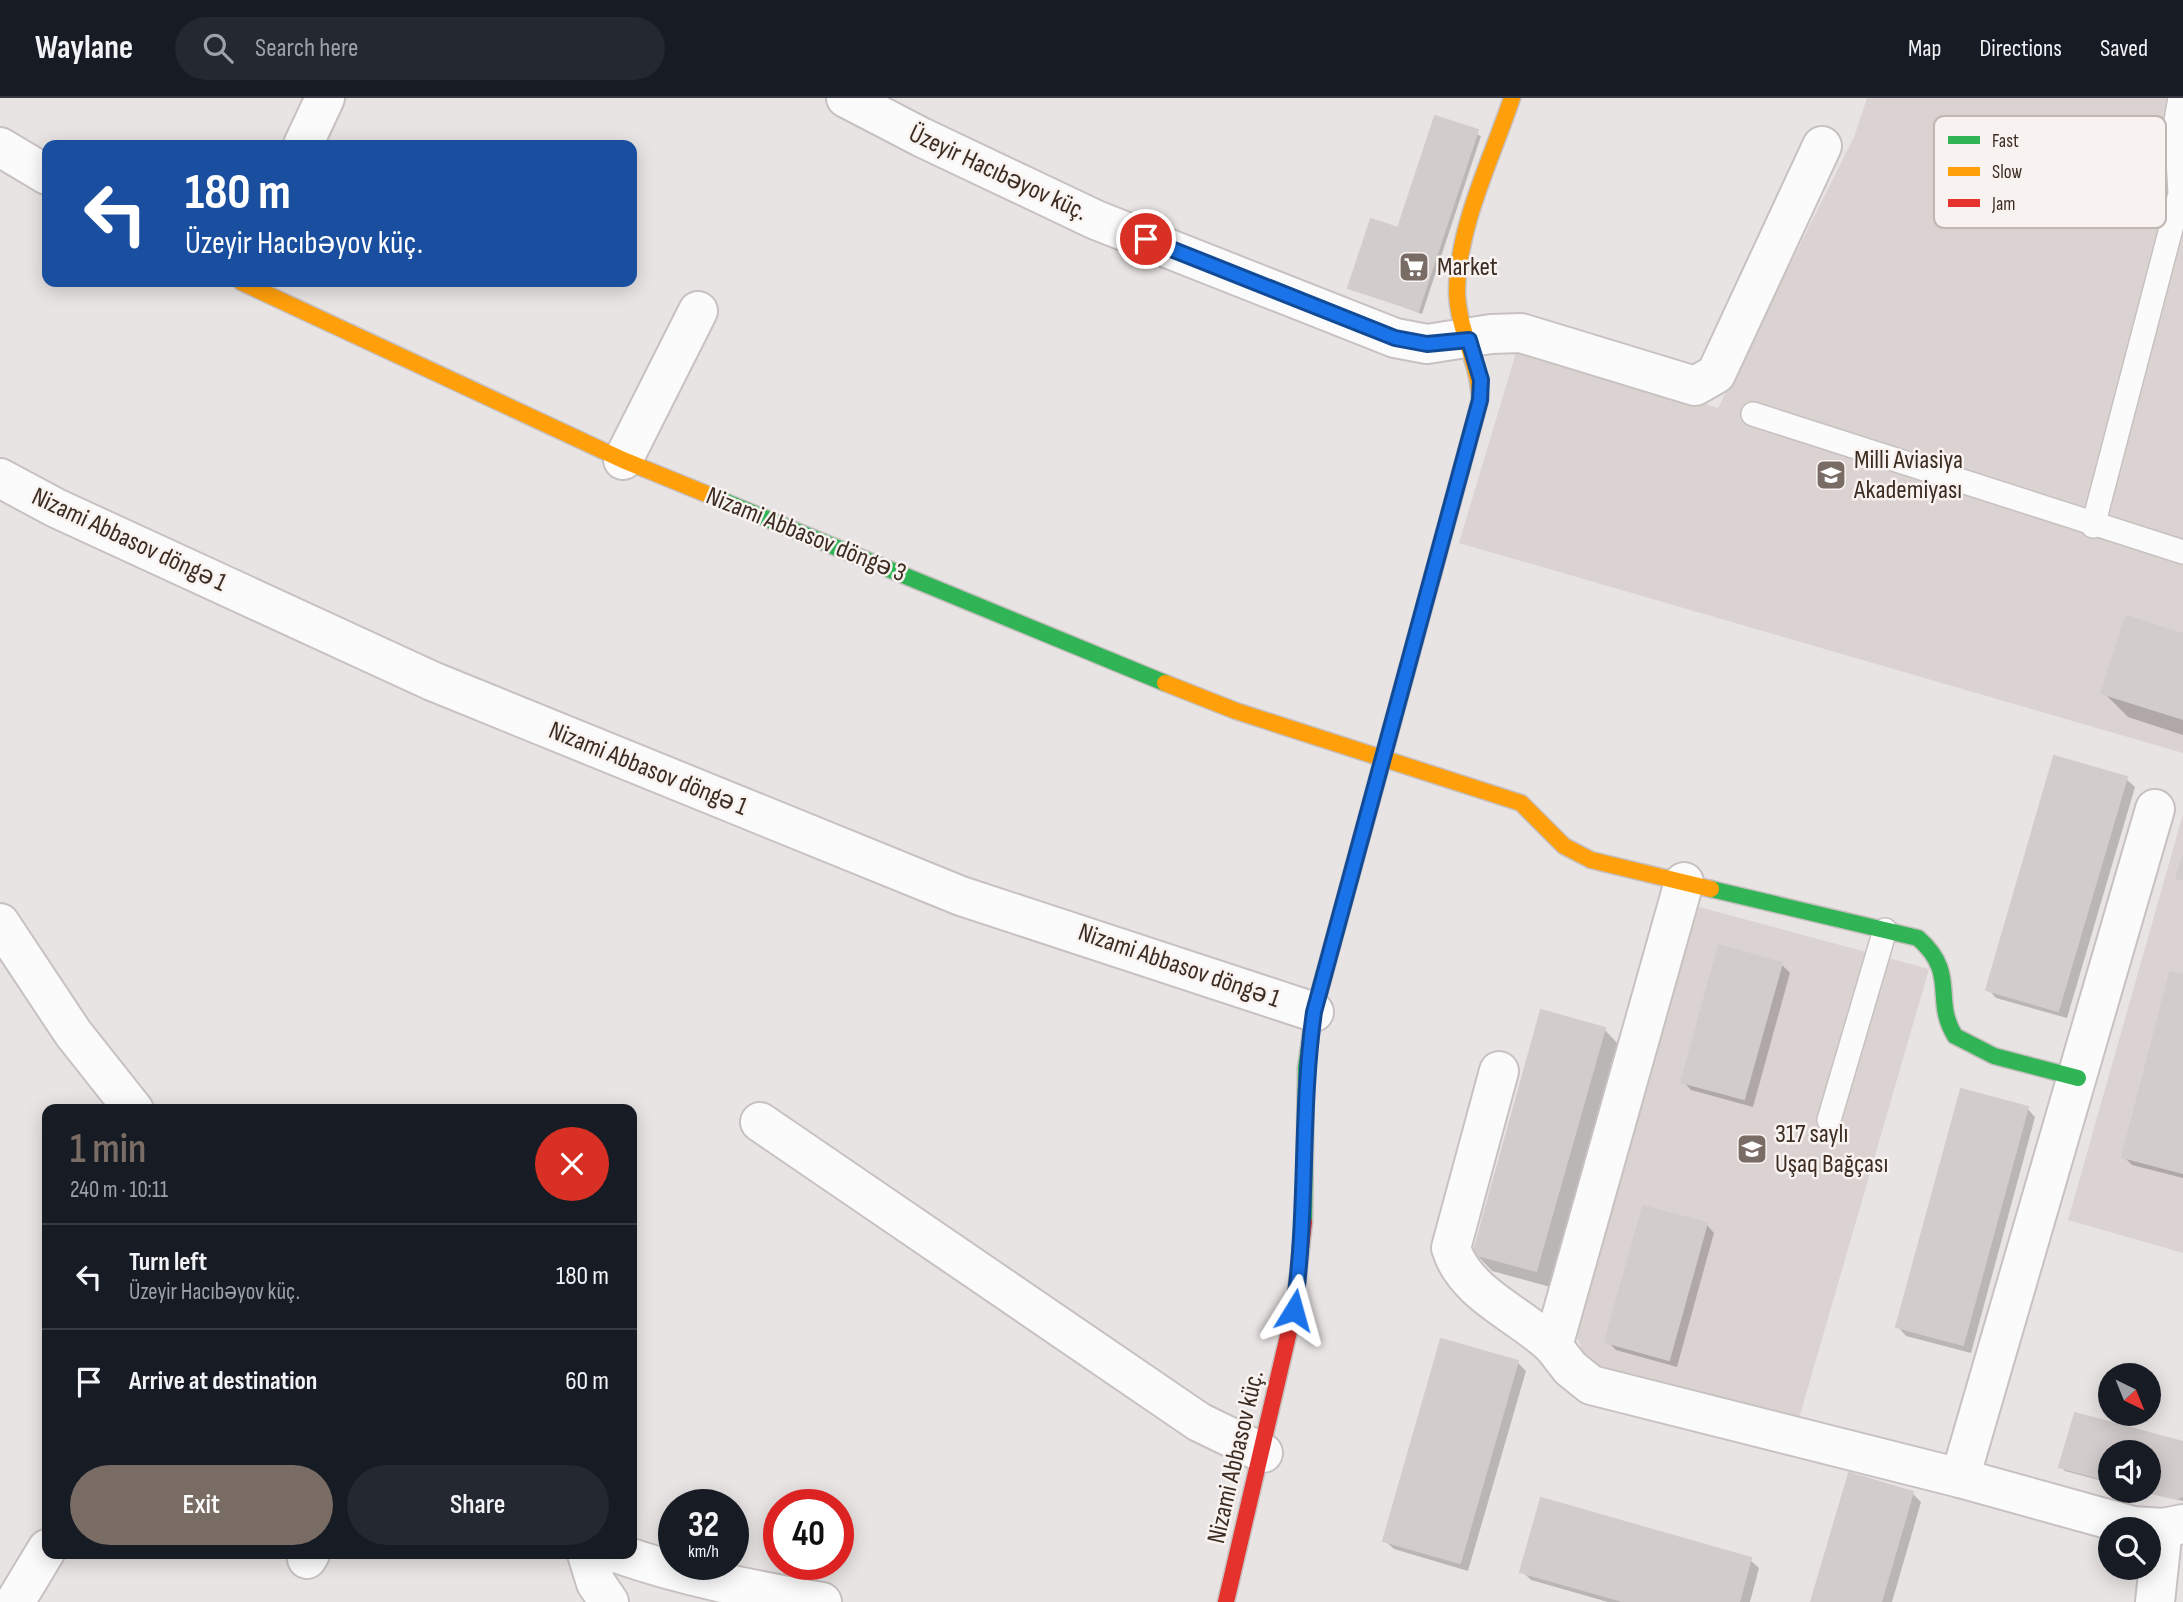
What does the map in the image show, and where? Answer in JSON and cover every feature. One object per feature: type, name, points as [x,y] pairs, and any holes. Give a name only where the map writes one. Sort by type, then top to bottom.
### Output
[{"type":"street","points":[[305,140],[325,98]]},
{"type":"street","name":"Üzeyir Hacıbəyov küç.","points":[[846,98],[921,137],[1096,220],[1395,338],[1427,344],[1469,340],[1491,334],[1521,334],[1695,386],[1716,374],[1822,146]]},
{"type":"street","name":"Nizami Abbasov küç.","points":[[1226,1602],[1263,1453],[1300,1267],[1305,1213],[1303,1133],[1306,1068],[1314,1012],[1480,400],[1481,380],[1457,290],[1462,257],[1512,98]]},
{"type":"street","points":[[0,147],[42,172]]},
{"type":"street","name":"Nizami Abbasov döngə 3","points":[[252,287],[623,460],[1224,706],[1521,803],[1564,846],[1591,860],[1918,938],[1934,949],[1942,963],[1947,1016],[1953,1034],[1972,1048],[2078,1078]]},
{"type":"street","points":[[623,460],[698,311]]},
{"type":"street","name":"Nizami Abbasov döngə 1","points":[[0,478],[56,508],[457,691],[961,896],[1314,1012]]},
{"type":"street","points":[[1960,1478],[2155,809]]},
{"type":"street","points":[[1553,1346],[1684,881]]},
{"type":"street","points":[[0,923],[73,1033],[129,1104]]},
{"type":"street","points":[[1499,1071],[1451,1248],[1456,1265],[1468,1280],[1533,1326],[1570,1368],[1591,1385],[1960,1478],[2133,1526],[2173,1526],[2155,1602]]},
{"type":"street","points":[[760,1122],[1199,1422],[1263,1453]]},
{"type":"street","points":[[15,1602],[42,1557]]},
{"type":"street","points":[[589,1559],[596,1583],[609,1602]]},
{"type":"street","points":[[634,1559],[754,1590],[822,1602]]},
{"type":"lane","points":[[2093,526],[2181,194],[2176,121],[2180,98]]},
{"type":"lane","points":[[1753,414],[1776,419],[2093,526],[2183,552]]},
{"type":"lane","points":[[1829,1120],[1885,930]]},
{"type":"shaded area","name":"Milli Aviasiya Akademiyası","points":[[1867,98],[2183,98],[2183,753],[1459,543],[1518,346],[1718,408],[1854,137]]},
{"type":"shaded area","points":[[2183,814],[2183,1253],[2068,1220]]},
{"type":"shaded area","name":"317 saylı Uşaq Bağçası","points":[[1699,907],[1929,969],[1798,1422],[1588,1366],[1574,1329]]},
{"type":"building","points":[[1435,116],[1478,130],[1418,311],[1348,288],[1371,219],[1398,228]]},
{"type":"building","points":[[2126,616],[2183,634],[2183,719],[2101,693]]},
{"type":"building","points":[[2054,756],[2127,777],[2058,1011],[1986,990]]},
{"type":"building","points":[[2183,856],[2183,880],[2176,878]]},
{"type":"building","points":[[1719,945],[1782,963],[1744,1099],[1681,1082]]},
{"type":"building","points":[[2170,972],[2183,975],[2183,1173],[2122,1157]]},
{"type":"building","points":[[1541,1010],[1605,1028],[1536,1271],[1473,1254]]},
{"type":"building","points":[[1961,1089],[2028,1107],[1963,1345],[1896,1327]]},
{"type":"building","points":[[1643,1206],[1707,1223],[1669,1360],[1605,1342]]},
{"type":"building","points":[[1441,1339],[1518,1361],[1460,1563],[1383,1541]]},
{"type":"building","points":[[2075,1413],[2098,1419],[2098,1426],[2123,1426],[2183,1442],[2183,1496],[2176,1499],[2161,1495],[2161,1440],[2098,1440],[2098,1478],[2059,1467]]},
{"type":"building","points":[[1849,1473],[1913,1492],[1881,1602],[1811,1602]]},
{"type":"building","points":[[1541,1498],[1751,1558],[1739,1602],[1626,1602],[1520,1572]]},
{"type":"traffic: fast","points":[[709,495],[1165,683]]},
{"type":"traffic: fast","points":[[1304,1222],[1306,1068],[1314,1012],[1433,574]]},
{"type":"traffic: fast","points":[[1711,889],[1918,938],[1938,963],[1948,1023],[1955,1036],[1994,1056],[2078,1078]]},
{"type":"traffic: slow","points":[[1433,574],[1480,400],[1476,372],[1458,304],[1457,290],[1463,241],[1477,192],[1512,98]]},
{"type":"traffic: slow","points":[[252,287],[623,460],[709,495]]},
{"type":"traffic: slow","points":[[1165,683],[1236,711],[1521,803],[1564,846],[1591,860],[1711,889]]},
{"type":"traffic: jam","points":[[1226,1602],[1294,1310],[1304,1222]]},
{"type":"place","name":"Market","points":[[1414,267]]},
{"type":"place","name":"Milli Aviasiya Akademiyası","points":[[1831,475]]},
{"type":"place","name":"317 saylı Uşaq Bağçası","points":[[1752,1149]]},
{"type":"route","points":[[1146,239],[1395,338],[1427,344],[1469,340],[1481,380],[1480,400],[1314,1012],[1306,1068],[1303,1133],[1305,1213],[1294,1310]]}]
